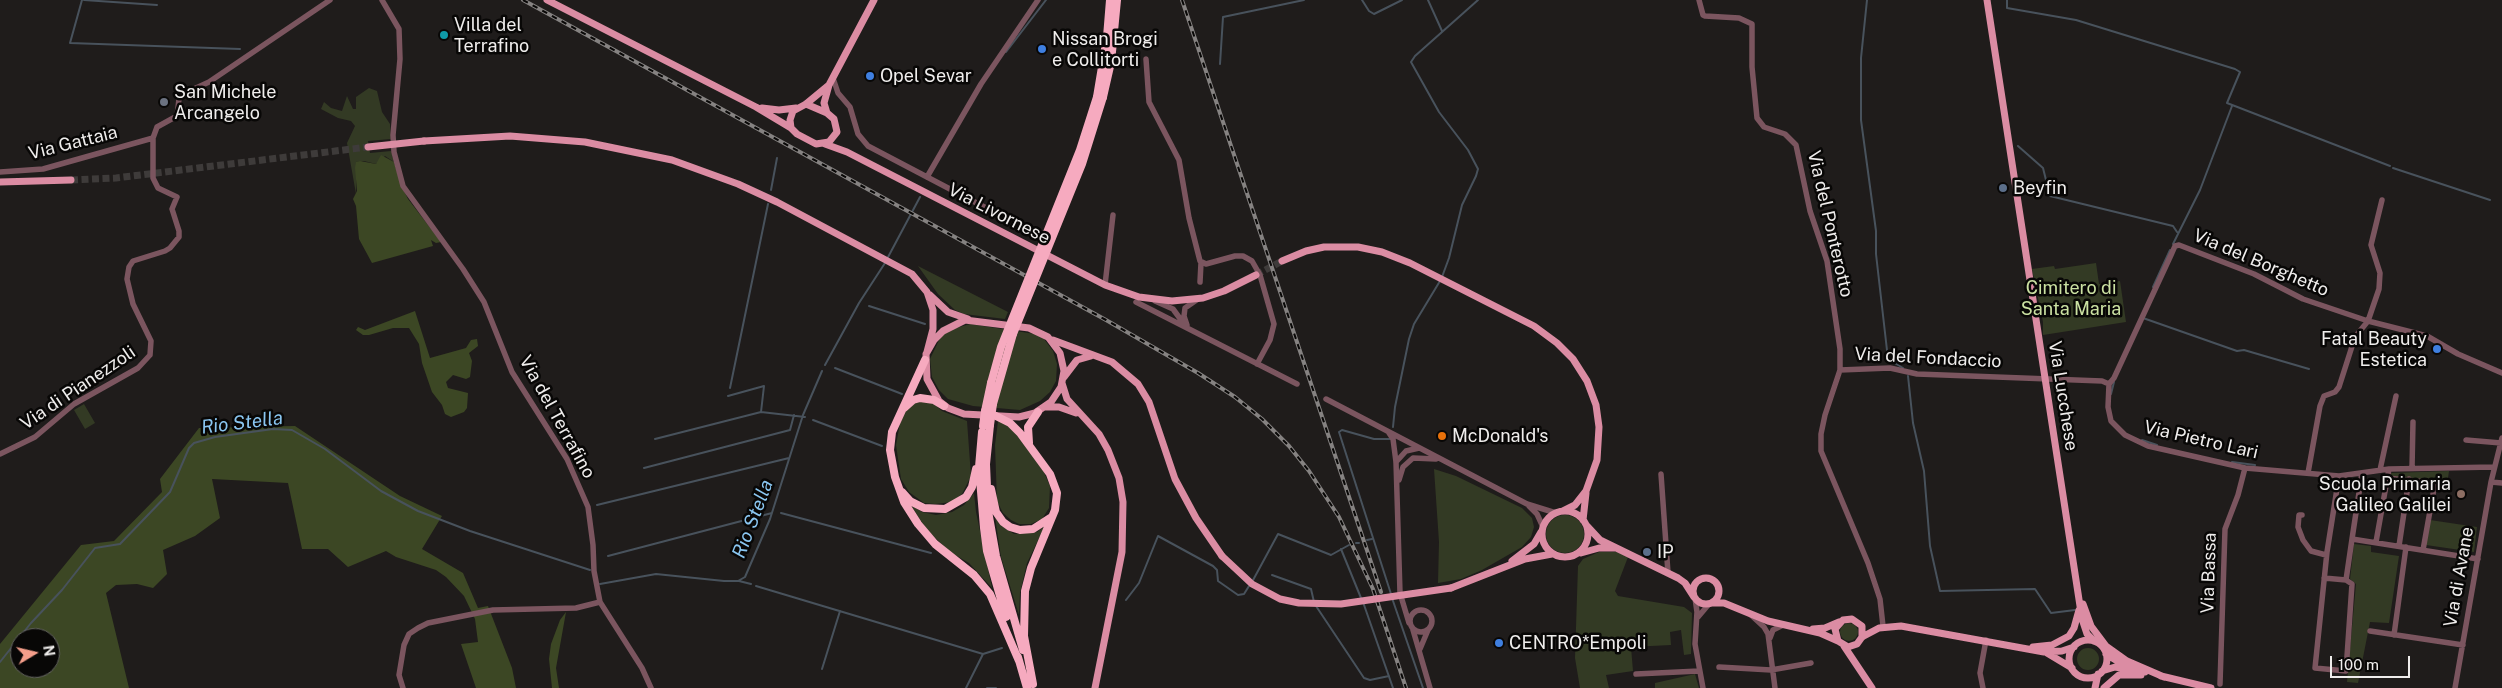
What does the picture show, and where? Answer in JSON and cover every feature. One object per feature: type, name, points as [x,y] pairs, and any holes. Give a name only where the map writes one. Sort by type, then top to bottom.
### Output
[{"type":"highway","points":[[896,482],[906,496],[924,508],[940,510],[956,505],[972,487],[985,428],[1013,334],[1085,156],[1100,97],[1110,0]]},
{"type":"highway","points":[[1019,661],[988,551],[980,486],[985,412],[1001,347],[1100,97],[1111,62],[1117,0]]},
{"type":"highway","points":[[925,360],[898,415],[892,432],[890,450],[896,482],[904,502],[922,529],[942,550],[974,576],[990,594],[1031,687]]},
{"type":"highway","points":[[898,415],[908,404],[920,398],[934,400],[944,406]]},
{"type":"highway","points":[[1031,449],[1027,431],[1042,410]]},
{"type":"highway","points":[[996,416],[1014,426],[1050,474],[1058,499],[1031,568],[1025,591],[1024,629],[1031,687]]},
{"type":"highway","points":[[985,428],[994,505],[1003,522],[1014,529],[1028,530],[1041,525],[1054,512]]},
{"type":"highway","points":[[987,451],[988,511],[996,556],[1031,687]]},
{"type":"main road","name":"Via Livornese","points":[[547,0],[756,106],[792,128],[797,134],[816,144],[825,144],[847,152],[1105,285],[1138,299]]},
{"type":"main road","points":[[827,113],[824,103],[831,81],[874,0]]},
{"type":"main road","name":"Via Lucchese","points":[[1987,0],[2082,619],[2082,632],[2069,659],[2072,668]]},
{"type":"main road","name":"Via Livornese","points":[[756,106],[779,110],[796,108],[806,104],[831,81]]},
{"type":"main road","points":[[806,104],[827,113],[836,123],[837,132],[847,152]]},
{"type":"main road","points":[[792,128],[790,117],[796,108]]},
{"type":"main road","points":[[825,144],[833,140],[837,132]]},
{"type":"main road","points":[[368,147],[481,136],[545,138],[586,142],[686,164],[738,184],[777,202],[881,256],[912,274],[948,312],[971,320],[1029,328],[1070,348],[1096,356],[1121,368],[1141,388],[1151,408],[1174,480],[1196,518],[1222,556],[1252,584],[1271,595],[1300,603],[1341,604],[1451,588],[1525,559],[1552,554],[1565,558],[1599,548],[1617,548]]},
{"type":"main road","points":[[0,182],[71,180]]},
{"type":"main road","points":[[1282,261],[1319,248],[1358,247],[1397,257],[1542,331],[1567,352],[1579,367],[1594,398],[1600,427],[1597,460],[1586,491],[1584,521],[1588,532],[1587,541],[1578,554]]},
{"type":"main road","points":[[1138,299],[1148,298],[1172,301],[1203,298],[1224,291],[1256,275]]},
{"type":"main road","points":[[927,292],[932,304],[934,320],[925,360],[930,388],[944,406],[964,414],[996,416],[1024,416],[1042,410],[1064,408],[1078,414]]},
{"type":"main road","points":[[927,352],[937,336],[946,328],[971,320]]},
{"type":"main road","points":[[1048,337],[1062,357],[1063,382],[1067,399],[1078,414],[1099,434],[1113,459],[1122,489],[1124,514],[1120,568],[1095,688]]},
{"type":"main road","points":[[1042,410],[1054,399],[1077,360],[1096,356]]},
{"type":"main road","points":[[1502,568],[1534,544],[1546,521],[1578,502],[1586,491]]},
{"type":"main road","points":[[1560,512],[1576,514],[1596,536],[1678,578],[1685,583],[1694,598],[1701,603],[1720,602],[1784,625],[1808,629],[1825,628],[1852,619],[1860,623],[1917,628],[2044,652],[2066,662],[2084,677],[2111,668],[2132,669],[2211,688]]},
{"type":"main road","points":[[1543,529],[1544,543],[1552,554]]},
{"type":"main road","points":[[2075,572],[2091,626],[2106,646],[2127,661],[2164,677]]},
{"type":"main road","points":[[1678,578],[1712,579],[1723,596],[1733,606]]},
{"type":"main road","points":[[1694,598],[1694,584],[1701,579]]},
{"type":"main road","points":[[1710,604],[1718,597],[1719,588]]},
{"type":"main road","points":[[2025,648],[2052,645],[2069,636],[2077,618],[2078,592]]},
{"type":"main road","name":"Via Lucchese","points":[[2082,619],[2087,634],[2102,646],[2106,654],[2132,669]]},
{"type":"main road","points":[[1839,622],[1835,634],[1872,688]]},
{"type":"main road","points":[[1860,623],[1863,630],[1862,637]]},
{"type":"main road","points":[[1808,629],[1841,644],[1853,646],[1862,637],[1886,626]]},
{"type":"main road","points":[[2044,652],[2062,651],[2076,645],[2094,641]]},
{"type":"main road","points":[[2095,688],[2100,672],[2106,663],[2106,654]]},
{"type":"main road","points":[[2104,688],[2119,675],[2164,677]]},
{"type":"street","points":[[153,138],[160,124],[177,116],[179,99],[183,94],[209,82],[330,0]]},
{"type":"street","name":"Via del Terrafino","points":[[382,0],[399,29],[400,59],[392,135],[394,152],[403,186],[463,269],[484,302],[512,372],[571,466],[588,507],[600,602],[642,668],[651,688]]},
{"type":"street","points":[[927,177],[981,84],[1038,0]]},
{"type":"street","name":"Via del Ponterotto","points":[[1699,0],[1702,15],[1739,18],[1752,24],[1752,67],[1757,118],[1764,127],[1785,134],[1796,145],[1810,211],[1829,274],[1838,330],[1840,370]]},
{"type":"street","points":[[1146,59],[1150,102],[1179,160],[1189,218],[1201,263],[1200,282]]},
{"type":"street","points":[[831,81],[838,93],[850,106],[858,134],[864,142],[988,208]]},
{"type":"street","points":[[826,94],[838,93]]},
{"type":"street","name":"Via Gattaia","points":[[0,172],[44,168],[153,138]]},
{"type":"street","name":"Via di Pianezzoli","points":[[0,454],[35,437],[74,404],[138,368],[150,355],[151,342],[128,290],[129,267],[133,261],[170,248],[176,242],[179,232],[172,209],[177,197],[158,188],[153,178],[153,138]]},
{"type":"street","points":[[2308,473],[2322,401],[2324,396],[2335,392],[2339,387],[2355,337],[2368,320],[2380,282],[2372,245],[2382,200]]},
{"type":"street","points":[[1105,285],[1113,215]]},
{"type":"street","name":"Via del Borghetto","points":[[2109,384],[2114,378],[2175,246],[2179,245],[2254,274],[2303,299],[2368,320],[2427,336],[2458,354],[2502,373]]},
{"type":"street","points":[[1201,263],[1206,264],[1240,256],[1249,259],[1257,268],[1274,324],[1270,340],[1257,364]]},
{"type":"street","name":"Via Livornese","points":[[1148,298],[1172,309],[1190,328]]},
{"type":"street","points":[[1190,328],[1184,316],[1186,308],[1203,298]]},
{"type":"street","name":"Via Livornese","points":[[1138,299],[1297,384]]},
{"type":"street","name":"Via del Fondaccio","points":[[1886,626],[1880,598],[1871,572],[1845,504],[1821,451],[1821,434],[1825,415],[1840,370],[1890,368],[1918,374],[2045,378]]},
{"type":"street","points":[[2045,378],[2097,380],[2109,384]]},
{"type":"street","name":"Via Pietro Lari","points":[[2109,384],[2109,413],[2114,426],[2125,435],[2148,446],[2245,468],[2338,476],[2389,469],[2494,467]]},
{"type":"street","points":[[2380,470],[2396,396]]},
{"type":"street","points":[[1326,399],[1528,504],[1560,512]]},
{"type":"street","points":[[2412,468],[2413,422]]},
{"type":"street","points":[[1388,431],[1393,439],[1398,482],[1398,571],[1402,601],[1410,625],[1416,635],[1430,688]]},
{"type":"street","points":[[2466,440],[2501,441]]},
{"type":"street","name":"Via di Avane","points":[[2455,688],[2491,482],[2501,441]]},
{"type":"street","points":[[1396,462],[1406,452],[1420,448]]},
{"type":"street","points":[[1398,482],[1403,468],[1413,458],[1425,457],[1446,462]]},
{"type":"street","name":"Via Bassa","points":[[2220,684],[2225,528],[2238,495],[2245,468]]},
{"type":"street","points":[[2376,542],[2389,469]]},
{"type":"street","points":[[2346,580],[2362,473]]},
{"type":"street","points":[[1661,474],[1668,573]]},
{"type":"street","points":[[2324,578],[2346,580],[2352,584],[2346,671],[2315,668],[2326,555],[2338,476]]},
{"type":"street","points":[[2387,478],[2435,483],[2423,550]]},
{"type":"street","points":[[2399,546],[2409,480]]},
{"type":"street","points":[[2491,482],[2502,483]]},
{"type":"street","points":[[1528,504],[1537,514],[1543,529]]},
{"type":"street","points":[[2302,515],[2299,515],[2298,527],[2302,540],[2311,551],[2326,555]]},
{"type":"street","points":[[2352,539],[2478,559]]},
{"type":"street","points":[[2394,634],[2406,547]]},
{"type":"street","points":[[1694,598],[1697,606],[1694,637],[1703,688]]},
{"type":"street","points":[[1402,601],[1428,612],[1432,618],[1430,628],[1422,640],[1420,654]]},
{"type":"street","points":[[403,688],[399,675],[404,645],[409,634],[418,628],[457,617],[493,610],[576,608],[600,602]]},
{"type":"street","points":[[1696,624],[1703,609],[1710,604]]},
{"type":"street","points":[[1410,625],[1412,613],[1422,610]]},
{"type":"street","points":[[1746,612],[1764,627],[1769,640],[1771,670],[1775,688]]},
{"type":"street","points":[[1410,625],[1421,633],[1430,628]]},
{"type":"street","points":[[1769,640],[1772,630],[1784,625]]},
{"type":"street","points":[[2370,631],[2463,645]]},
{"type":"street","points":[[1983,688],[1980,673],[1986,640]]},
{"type":"street","points":[[1718,667],[1771,670],[1811,664]]},
{"type":"street","points":[[1636,674],[1699,671]]},
{"type":"green space","points":[[369,88],[377,91],[382,112],[390,124],[391,139],[368,141],[370,153],[391,151],[394,162],[385,156],[376,164],[364,161],[356,162],[356,194],[347,143],[355,126],[351,121],[338,118],[321,109],[324,102],[331,108],[342,111],[347,96],[353,109],[356,109],[356,97]]},
{"type":"green space","points":[[381,155],[394,162],[401,185],[408,199],[441,242],[436,243],[431,240],[433,246],[372,263],[359,239],[356,206],[353,199],[357,191],[355,168],[356,162],[360,161],[376,164]]},
{"type":"green space","name":"Cimitero di Santa Maria","points":[[2096,263],[2099,284],[2120,281],[2126,322],[2043,335],[2043,322],[2032,269],[2054,266],[2055,269]]},
{"type":"green space","points":[[918,266],[1008,312],[1005,319],[964,314],[955,310],[938,294]]},
{"type":"green space","points":[[415,311],[430,358],[466,348],[471,340],[477,339],[478,346],[469,353],[472,361],[470,377],[466,379],[453,375],[446,382],[448,388],[468,393],[467,408],[464,412],[451,417],[445,414],[442,405],[432,392],[422,363],[419,344],[409,328],[393,328],[369,335],[363,335],[356,330],[358,327],[365,330]]},
{"type":"green space","points":[[970,324],[1035,334],[1044,339],[1053,351],[1057,364],[1056,381],[1050,392],[1040,401],[1020,410],[973,406],[948,399],[939,390],[932,377],[930,359],[941,336],[949,330]]},
{"type":"green space","points":[[919,401],[934,404],[942,411],[967,421],[971,476],[962,494],[952,502],[924,503],[909,492],[901,479],[896,445],[900,423],[907,408]]},
{"type":"green space","points":[[84,404],[95,423],[85,429],[74,410]]},
{"type":"green space","points":[[998,421],[1009,425],[1043,470],[1050,486],[1049,508],[1042,519],[1031,524],[1019,524],[1011,520],[1003,513],[997,501],[995,445]]},
{"type":"green space","points":[[295,426],[400,496],[442,516],[422,549],[463,573],[478,608],[488,606],[512,668],[516,688],[476,688],[461,644],[478,642],[475,619],[464,596],[446,577],[436,570],[396,557],[386,551],[348,567],[328,549],[302,549],[288,483],[212,479],[220,518],[195,536],[163,550],[167,574],[153,588],[137,584],[116,585],[106,593],[129,688],[0,688],[0,644],[10,632],[10,678],[60,678],[60,628],[13,628],[81,545],[114,541],[162,492],[160,479],[199,428]]},
{"type":"green space","points":[[1434,469],[1456,476],[1522,508],[1532,518],[1534,527],[1531,537],[1522,547],[1482,570],[1461,579],[1438,583],[1439,542]]},
{"type":"green space","points":[[2449,471],[2447,485],[2391,476],[2391,473]]},
{"type":"green space","points":[[974,493],[976,512],[992,588],[969,563],[950,552],[926,529],[911,505],[922,512],[936,515],[952,512],[964,505]]},
{"type":"green space","points":[[1565,515],[1579,520],[1584,534],[1579,548],[1565,553],[1551,548],[1546,534],[1551,520]]},
{"type":"green space","points":[[995,517],[1002,526],[1014,534],[1037,532],[1045,526],[1027,563],[1020,593],[1019,615],[1001,557]]},
{"type":"green space","points":[[2430,520],[2477,527],[2474,552],[2426,545]]},
{"type":"green space","points":[[2354,544],[2371,546],[2371,552],[2399,556],[2389,623],[2370,622],[2358,683],[2347,682],[2356,584],[2350,579]]},
{"type":"green space","points":[[1599,552],[1618,552],[1628,557],[1615,591],[1618,596],[1684,607],[1692,613],[1691,654],[1684,655],[1681,630],[1670,632],[1671,645],[1631,647],[1633,671],[1606,675],[1609,688],[1580,688],[1575,658],[1578,566],[1583,559]]},
{"type":"green space","points":[[566,612],[556,668],[559,688],[552,688],[549,659],[551,644],[560,620]]},
{"type":"green space","points":[[1845,623],[1853,623],[1858,628],[1856,639],[1845,641],[1840,636],[1840,628]]},
{"type":"green space","points":[[2088,648],[2096,651],[2099,659],[2096,667],[2088,670],[2080,667],[2077,659],[2080,651]]},
{"type":"green space","points":[[1695,674],[1699,688],[1655,688],[1655,683]]},
{"type":"waterway","points":[[82,0],[70,43],[240,49]]},
{"type":"waterway","points":[[84,0],[157,5]]},
{"type":"waterway","name":"Rio Stella","points":[[1006,52],[1046,0]]},
{"type":"waterway","points":[[1220,64],[1223,17],[1304,0]]},
{"type":"waterway","points":[[1362,0],[1369,11],[1374,14],[1402,0]]},
{"type":"waterway","points":[[1428,0],[1442,31]]},
{"type":"waterway","points":[[1442,277],[1449,258],[1462,205],[1478,169],[1468,150],[1439,112],[1411,62],[1415,56],[1478,0]]},
{"type":"waterway","points":[[1867,0],[1861,58],[1861,120],[1876,231],[1876,254],[1888,359],[1903,368]]},
{"type":"waterway","points":[[2007,0],[2007,8],[2076,20],[2235,69],[2240,72],[2227,103],[2390,166]]},
{"type":"waterway","points":[[2173,244],[2200,190],[2232,106]]},
{"type":"waterway","points":[[2018,146],[2043,168],[2050,196],[2173,226],[2177,232]]},
{"type":"waterway","points":[[771,190],[777,158]]},
{"type":"waterway","points":[[2393,168],[2490,200]]},
{"type":"waterway","name":"Rio Stella","points":[[887,259],[920,197]]},
{"type":"waterway","points":[[730,388],[768,204]]},
{"type":"waterway","points":[[2153,287],[2170,250]]},
{"type":"waterway","name":"Rio Stella","points":[[825,365],[859,303],[885,263]]},
{"type":"waterway","points":[[1393,427],[1395,407],[1409,339],[1414,324],[1440,281]]},
{"type":"waterway","points":[[869,306],[925,324]]},
{"type":"waterway","points":[[2143,318],[2237,351],[2244,350],[2309,369]]},
{"type":"waterway","points":[[835,368],[902,394]]},
{"type":"waterway","name":"Rio Stella","points":[[600,584],[656,574],[724,581],[738,581],[745,577],[770,519],[803,415],[822,371]]},
{"type":"waterway","points":[[1908,376],[1913,423],[1924,471],[1930,546],[1940,591],[2035,589],[2051,613],[2075,610]]},
{"type":"waterway","points":[[2111,394],[2114,382]]},
{"type":"waterway","points":[[728,396],[764,386],[761,412]]},
{"type":"waterway","points":[[655,439],[761,412],[805,417]]},
{"type":"waterway","points":[[644,468],[790,430],[794,415]]},
{"type":"waterway","points":[[813,420],[882,446]]},
{"type":"waterway","name":"Rio Stella","points":[[0,662],[31,623],[62,590],[95,548],[120,544],[170,492],[189,448],[194,443],[215,437],[273,429],[292,430],[325,449],[381,491],[418,511],[470,531],[590,570]]},
{"type":"waterway","points":[[1391,439],[1374,439],[1342,430],[1339,432],[1391,594]]},
{"type":"waterway","points":[[2142,440],[2157,445]]},
{"type":"waterway","points":[[597,505],[789,458]]},
{"type":"waterway","points":[[2232,462],[2255,465]]},
{"type":"waterway","points":[[608,556],[772,513]]},
{"type":"waterway","points":[[781,513],[931,553]]},
{"type":"waterway","points":[[1252,582],[1278,534],[1331,555],[1349,545]]},
{"type":"waterway","points":[[1126,600],[1139,583],[1158,536],[1213,566],[1217,570],[1218,581],[1238,595],[1244,594],[1249,586]]},
{"type":"waterway","points":[[1367,540],[1372,539]]},
{"type":"waterway","points":[[1341,549],[1361,598]]},
{"type":"waterway","points":[[1272,575],[1311,589],[1314,602]]},
{"type":"waterway","points":[[739,581],[751,584]]},
{"type":"waterway","points":[[756,586],[983,654],[1002,648]]},
{"type":"waterway","points":[[1392,598],[1423,688]]},
{"type":"waterway","points":[[1363,602],[1393,688]]},
{"type":"waterway","points":[[1316,606],[1364,678],[1370,680],[1389,676]]},
{"type":"waterway","points":[[822,669],[840,611]]},
{"type":"waterway","points":[[966,688],[983,654]]},
{"type":"waterway","points":[[987,688],[996,688]]},
{"type":"tunnel","points":[[71,180],[116,178],[368,147]]},
{"type":"tunnel","points":[[1256,275],[1282,261]]},
{"type":"railway","points":[[523,0],[1106,320],[1198,373],[1235,397],[1262,419],[1289,446],[1309,471],[1339,517],[1373,589],[1406,688]]},
{"type":"railway","points":[[1182,0],[1381,592]]},
{"type":"place","name":"Villa del Terrafino","points":[[444,35]]},
{"type":"place","name":"Nissan Brogi e Collitorti","points":[[1042,49]]},
{"type":"place","name":"Opel Sevar","points":[[870,76]]},
{"type":"place","name":"San Michele Arcangelo","points":[[164,102]]},
{"type":"place","name":"Beyfin","points":[[2003,188]]},
{"type":"place","name":"Fatal Beauty Estetica","points":[[2437,349]]},
{"type":"place","name":"McDonald's","points":[[1442,436]]},
{"type":"place","name":"Scuola Primaria Galileo Galilei","points":[[2461,494]]},
{"type":"place","name":"IP","points":[[1647,552]]},
{"type":"place","name":"CENTRO*Empoli","points":[[1499,643]]}]
